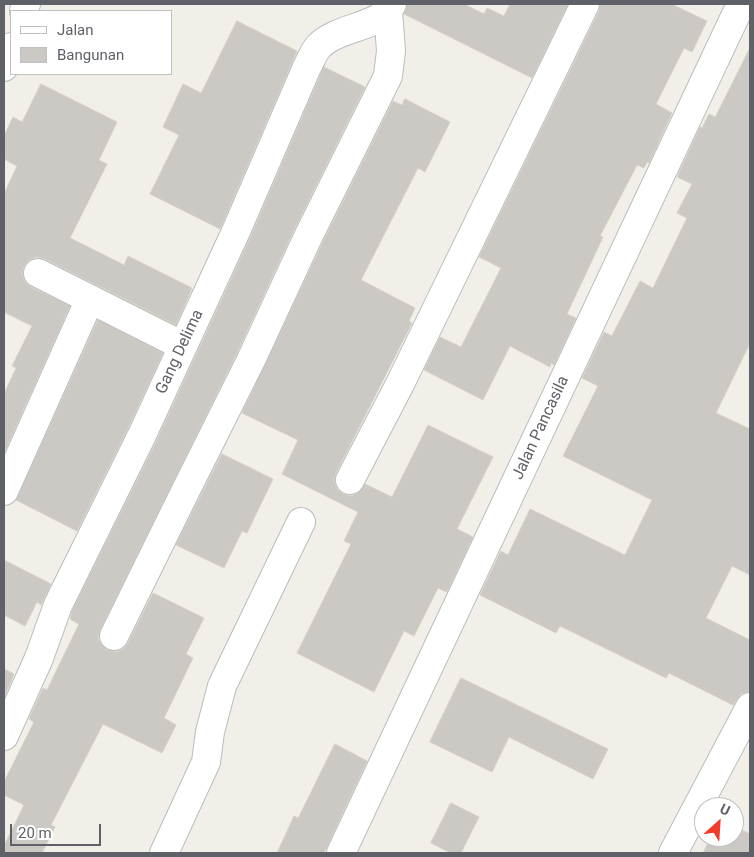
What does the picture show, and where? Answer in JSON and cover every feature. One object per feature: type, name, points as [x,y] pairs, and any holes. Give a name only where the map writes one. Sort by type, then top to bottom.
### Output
[{"type":"street","points":[[350,480],[405,373],[585,4]]},
{"type":"street","name":"Jalan Pancasila","points":[[340,853],[741,4]]},
{"type":"street","points":[[114,636],[252,360],[308,237],[388,76],[391,51],[390,8]]},
{"type":"street","name":"Gang Delima","points":[[4,736],[39,658],[58,605],[142,435],[238,229],[307,67],[319,46],[355,26],[382,17],[390,8]]},
{"type":"street","points":[[4,67],[10,50]]},
{"type":"street","points":[[38,273],[183,346]]},
{"type":"street","points":[[4,491],[90,299]]},
{"type":"street","points":[[164,853],[206,762],[210,732],[222,686],[300,522]]},
{"type":"street","points":[[673,853],[750,707]]},
{"type":"building","points":[[407,4],[464,4],[484,14],[487,8],[504,16],[510,4],[568,4],[532,78],[404,14]]},
{"type":"building","points":[[600,4],[671,4],[707,21],[692,52],[684,48],[656,104],[672,113],[649,163],[647,162],[644,168],[637,165],[600,236],[603,237],[567,314],[576,318],[554,365],[551,363],[550,367],[510,346],[483,400],[424,370],[440,337],[461,347],[501,268],[479,257],[599,11]]},
{"type":"building","points":[[237,21],[297,51],[220,229],[150,194],[179,135],[163,127],[183,84],[201,93]]},
{"type":"building","points":[[750,48],[750,343],[716,413],[750,429],[750,575],[732,566],[706,618],[750,640],[750,692],[741,694],[733,705],[669,673],[666,678],[560,626],[556,633],[480,595],[501,551],[508,555],[530,509],[625,555],[652,500],[563,456],[598,386],[582,378],[604,332],[612,336],[640,281],[653,288],[687,218],[677,213],[692,184],[677,177],[700,127],[702,128],[709,114],[715,117]]},
{"type":"building","points":[[324,67],[365,87],[294,230],[237,353],[100,630],[98,638],[107,650],[116,652],[123,649],[128,643],[153,593],[204,618],[186,654],[193,658],[164,718],[176,725],[162,753],[103,724],[51,825],[55,827],[42,853],[4,853],[4,846],[24,805],[4,795],[4,782],[34,722],[29,719],[43,688],[47,690],[79,624],[70,619],[72,611],[156,442],[251,236]]},
{"type":"building","points":[[41,84],[117,122],[99,160],[107,164],[70,238],[124,265],[128,256],[192,288],[176,325],[45,259],[37,257],[29,260],[24,266],[22,273],[25,282],[31,287],[70,306],[4,453],[4,394],[16,368],[12,366],[32,326],[4,312],[4,194],[17,166],[4,159],[4,136],[13,117],[22,122]]},
{"type":"building","points":[[405,99],[450,122],[425,172],[418,168],[361,280],[415,308],[409,321],[412,323],[336,473],[334,481],[337,489],[343,494],[351,496],[358,493],[365,484],[392,497],[428,425],[493,457],[457,529],[473,537],[447,592],[438,588],[414,636],[404,631],[374,692],[297,653],[351,544],[344,541],[358,512],[282,474],[298,440],[242,413],[322,244],[393,101],[402,105]]},
{"type":"building","points":[[98,320],[163,353],[77,531],[16,500]]},
{"type":"building","points":[[222,454],[273,479],[247,533],[242,531],[224,568],[176,545]]},
{"type":"building","points":[[4,560],[51,584],[41,605],[37,602],[25,626],[4,615]]},
{"type":"building","points":[[4,669],[14,674],[4,698]]},
{"type":"building","points":[[461,678],[608,749],[593,779],[509,737],[492,772],[430,742]]},
{"type":"building","points":[[335,744],[367,761],[324,853],[277,853],[294,816],[298,818]]},
{"type":"building","points":[[451,803],[479,817],[461,853],[451,853],[431,843]]},
{"type":"building","points":[[744,831],[750,834],[750,853],[703,853],[706,847],[744,847]]}]
